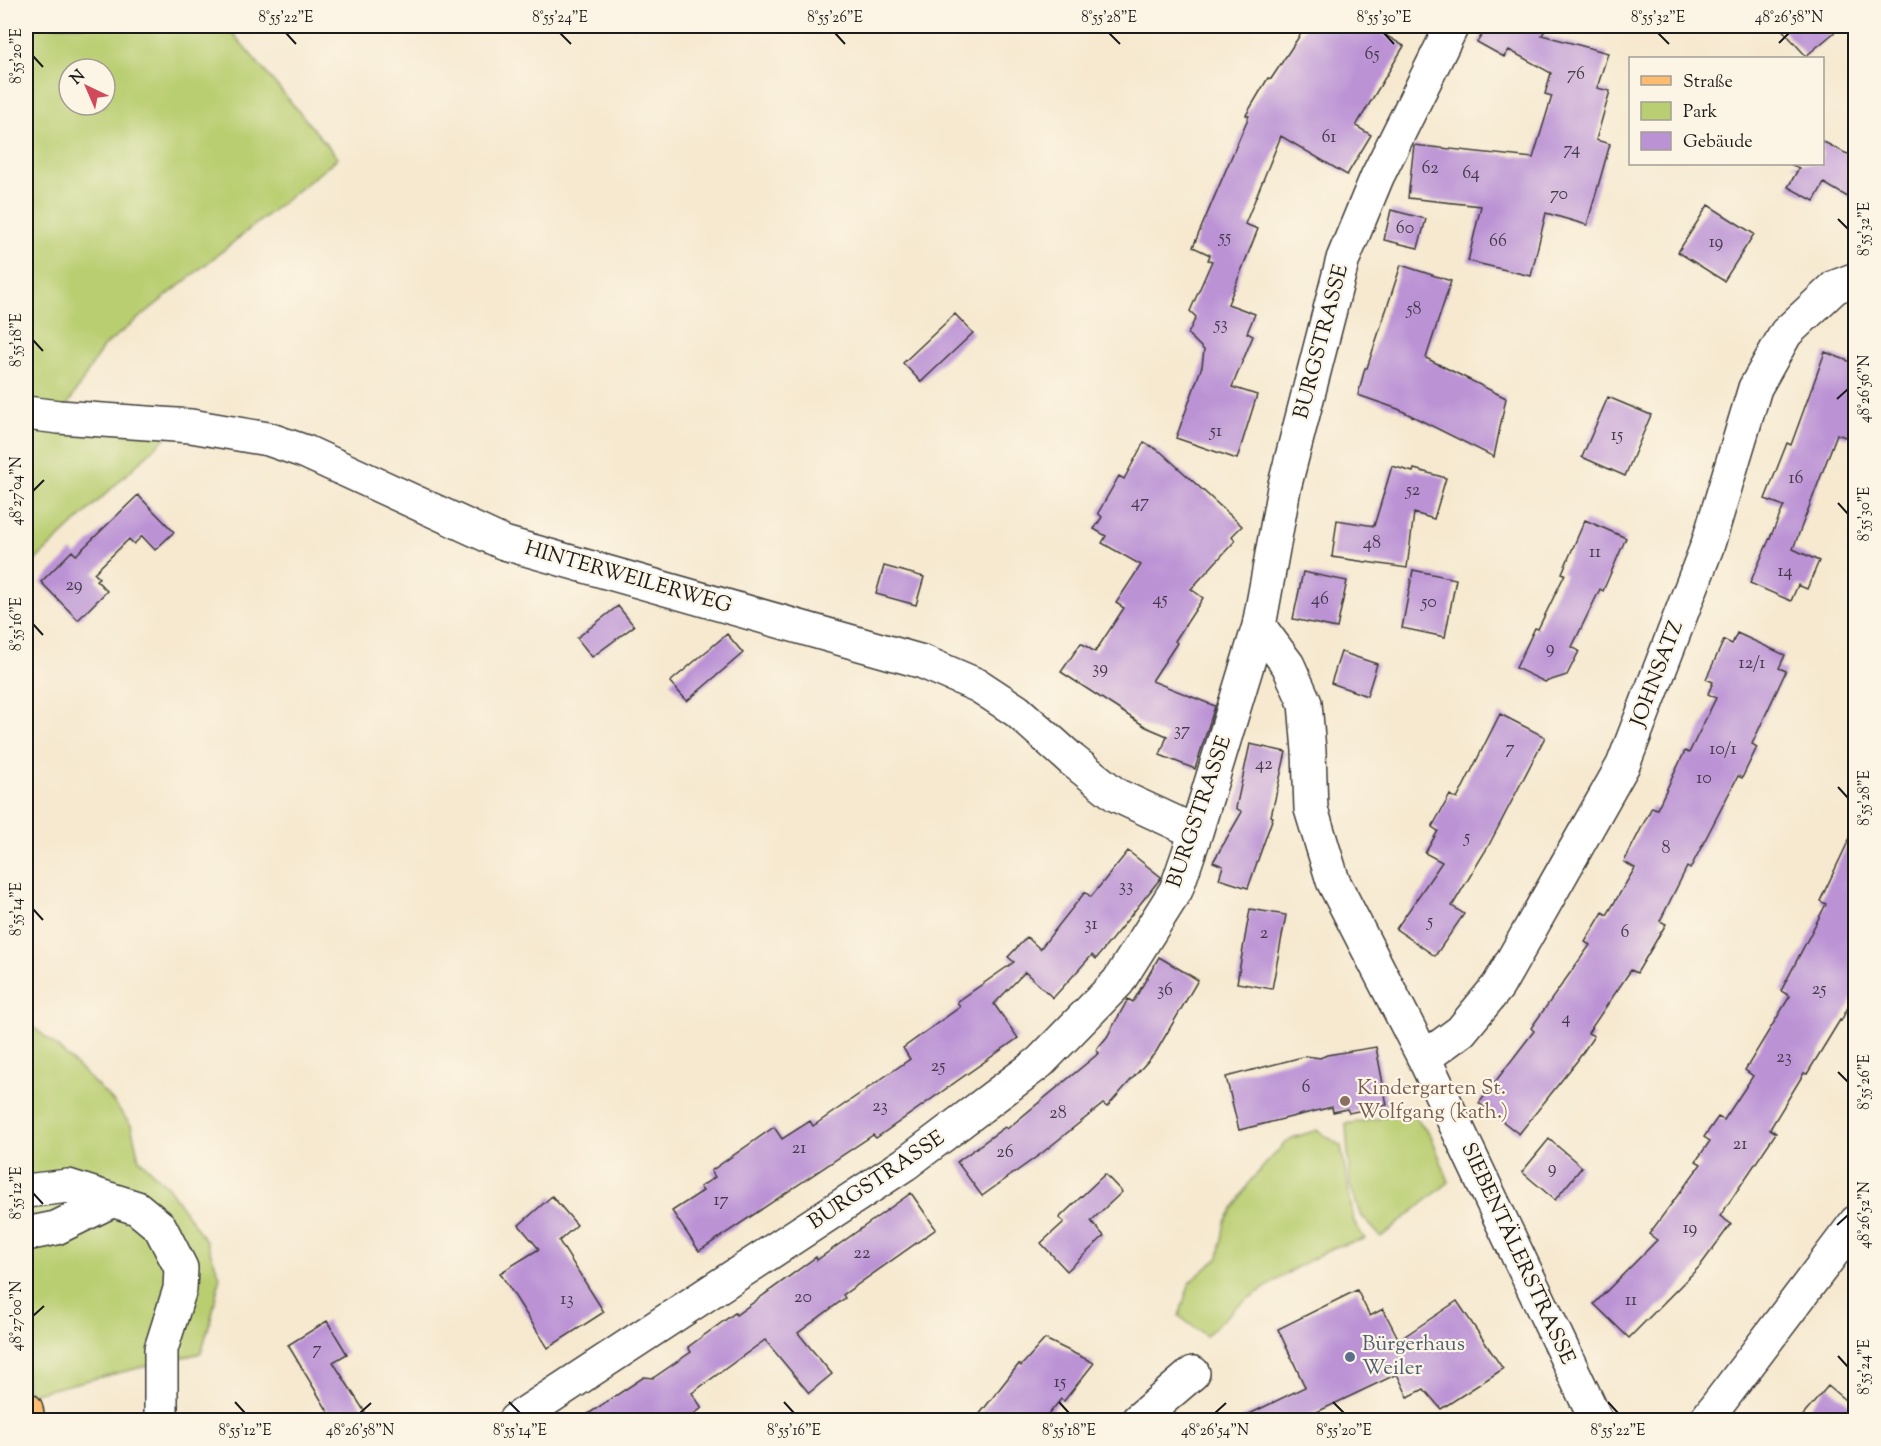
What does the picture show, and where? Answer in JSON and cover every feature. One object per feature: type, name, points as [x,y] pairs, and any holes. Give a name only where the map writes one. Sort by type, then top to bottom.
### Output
[{"type":"main road","points":[[26,1409],[28,1420]]},
{"type":"street","name":"BURGSTRASSE","points":[[515,1420],[905,1164],[1040,1062],[1118,982],[1176,890],[1197,832],[1259,626],[1284,488],[1343,259],[1377,177],[1452,26]]},
{"type":"street","name":"JOHNSATZ","points":[[1424,1058],[1461,1031],[1498,986],[1623,765],[1708,544],[1755,388],[1775,351],[1786,333],[1834,287],[1856,279]]},
{"type":"street","name":"HINTERWEILERWEG","points":[[26,413],[191,426],[268,439],[306,452],[504,543],[923,662],[979,686],[1017,711],[1116,795],[1197,832]]},
{"type":"street","name":"SIEBENTÄLERSTRASSE","points":[[1259,626],[1288,665],[1305,703],[1311,809],[1333,880],[1424,1058],[1596,1420]]},
{"type":"street","points":[[26,1191],[68,1186],[136,1208],[160,1227],[181,1268],[180,1289],[161,1349],[161,1420]]},
{"type":"street","points":[[26,1234],[56,1228],[111,1201]]},
{"type":"street","points":[[1706,1420],[1856,1222]]},
{"type":"street","points":[[1138,1420],[1192,1373]]},
{"type":"green space","points":[[26,26],[234,26],[230,30],[338,158],[103,347],[60,417],[179,425],[26,569]]},
{"type":"green space","points":[[26,1017],[29,1023],[111,1099],[131,1125],[139,1159],[168,1187],[206,1241],[220,1276],[201,1353],[26,1395]]},
{"type":"green space","points":[[1411,1113],[1431,1136],[1449,1182],[1381,1237],[1360,1214],[1350,1184],[1346,1124]]},
{"type":"green space","points":[[1317,1130],[1341,1146],[1354,1222],[1365,1239],[1335,1247],[1297,1267],[1237,1306],[1206,1336],[1179,1316],[1190,1282],[1219,1257],[1225,1221],[1251,1180],[1284,1144],[1292,1138]]},
{"type":"building","points":[[1306,26],[1370,26],[1404,46],[1356,126],[1371,135],[1347,175],[1281,136],[1245,224],[1258,229],[1228,304],[1255,314],[1247,333],[1253,336],[1232,387],[1257,395],[1237,459],[1176,438],[1202,366],[1204,350],[1188,334],[1196,317],[1190,311],[1212,261],[1208,260],[1210,255],[1193,247],[1249,116],[1246,115],[1268,78],[1271,79]]},
{"type":"building","points":[[1471,26],[1548,26],[1542,35],[1608,53],[1597,88],[1610,91],[1596,140],[1610,144],[1587,225],[1546,213],[1531,276],[1468,261],[1481,206],[1408,198],[1414,145],[1533,158],[1552,96],[1545,94],[1551,73],[1509,50],[1504,57],[1477,42],[1482,35],[1470,28]]},
{"type":"building","points":[[1779,26],[1842,26],[1806,56]]},
{"type":"building","points":[[1824,142],[1856,156],[1856,202],[1824,183],[1814,201],[1788,187],[1799,168],[1792,165],[1824,165]]},
{"type":"building","points":[[1708,205],[1754,234],[1724,281],[1678,252]]},
{"type":"building","points":[[1391,210],[1426,219],[1418,248],[1384,240]]},
{"type":"building","points":[[1401,265],[1451,281],[1426,358],[1506,398],[1494,457],[1398,409],[1358,395],[1365,368],[1367,368]]},
{"type":"building","points":[[955,314],[973,333],[921,382],[903,363]]},
{"type":"building","points":[[1825,352],[1856,364],[1856,422],[1848,438],[1837,434],[1793,549],[1819,561],[1807,589],[1798,585],[1791,601],[1750,583],[1784,506],[1765,499],[1787,443],[1791,445]]},
{"type":"building","points":[[1608,397],[1651,415],[1625,476],[1582,457]]},
{"type":"building","points":[[1144,442],[1161,452],[1242,526],[1232,536],[1235,541],[1191,589],[1203,598],[1152,681],[1215,706],[1195,769],[1160,755],[1167,736],[1146,727],[1061,672],[1081,643],[1095,652],[1124,608],[1116,603],[1141,565],[1102,543],[1106,536],[1094,529],[1102,517],[1098,513],[1119,476],[1124,479]]},
{"type":"building","points":[[1392,466],[1413,472],[1414,469],[1446,478],[1434,519],[1414,513],[1407,568],[1332,557],[1337,520],[1374,526]]},
{"type":"building","points":[[138,495],[174,532],[155,550],[142,536],[134,544],[129,539],[94,573],[99,578],[96,580],[107,591],[78,620],[41,582],[72,551],[76,555]]},
{"type":"building","points":[[1585,520],[1626,538],[1603,591],[1600,589],[1572,647],[1579,651],[1567,675],[1545,682],[1516,668],[1565,574],[1562,573]]},
{"type":"building","points":[[884,566],[924,577],[916,605],[876,594]]},
{"type":"building","points":[[1413,570],[1456,579],[1445,637],[1402,628]]},
{"type":"building","points":[[1303,572],[1347,581],[1337,628],[1293,619]]},
{"type":"building","points":[[618,606],[634,626],[592,657],[577,638]]},
{"type":"building","points":[[1737,633],[1785,655],[1779,668],[1786,671],[1752,744],[1757,747],[1742,778],[1738,776],[1690,869],[1687,867],[1660,921],[1666,924],[1637,973],[1631,970],[1588,1033],[1594,1036],[1577,1061],[1519,1134],[1479,1103],[1534,1031],[1531,1028],[1590,945],[1585,942],[1603,912],[1607,915],[1635,868],[1624,862],[1652,807],[1657,809],[1685,751],[1689,753],[1716,698],[1708,694],[1713,682],[1706,679],[1724,640],[1732,644]]},
{"type":"building","points":[[727,634],[743,653],[687,701],[670,682]]},
{"type":"building","points":[[1341,652],[1377,664],[1367,696],[1331,683]]},
{"type":"building","points":[[1500,714],[1545,737],[1489,845],[1452,906],[1464,914],[1435,956],[1396,929],[1442,862],[1425,853],[1438,831],[1432,827],[1450,795],[1457,799]]},
{"type":"building","points":[[1250,744],[1286,752],[1271,816],[1273,817],[1248,888],[1219,879],[1223,866],[1213,862],[1242,812],[1236,808]]},
{"type":"building","points":[[1856,825],[1856,992],[1841,1021],[1807,1074],[1804,1073],[1770,1129],[1776,1133],[1720,1216],[1731,1224],[1700,1266],[1629,1338],[1594,1304],[1657,1240],[1649,1234],[1701,1164],[1696,1161],[1710,1141],[1704,1137],[1718,1117],[1724,1120],[1753,1076],[1745,1070],[1790,996],[1781,991],[1826,904],[1820,901]]},
{"type":"building","points":[[1128,851],[1161,877],[1160,879],[1096,959],[1092,955],[1053,998],[1025,972],[994,1004],[1018,1038],[876,1138],[873,1135],[699,1251],[672,1211],[703,1191],[700,1187],[715,1177],[711,1171],[774,1127],[782,1139],[810,1121],[813,1126],[910,1059],[903,1048],[960,1007],[957,1002],[1014,962],[1008,957],[1027,937],[1040,949],[1085,892],[1091,897]]},
{"type":"building","points":[[1250,909],[1286,915],[1272,989],[1237,983]]},
{"type":"building","points":[[1159,957],[1198,980],[1156,1052],[1107,1107],[1103,1104],[1042,1153],[982,1196],[957,1162],[1005,1127],[1007,1129],[1099,1053],[1096,1050],[1107,1037],[1128,999],[1133,1002]]},
{"type":"building","points":[[1376,1047],[1387,1105],[1349,1113],[1347,1109],[1333,1112],[1332,1107],[1239,1130],[1226,1077],[1306,1056],[1320,1058]]},
{"type":"building","points":[[1549,1139],[1582,1167],[1555,1200],[1522,1172]]},
{"type":"building","points":[[1105,1174],[1122,1192],[1091,1221],[1104,1236],[1067,1271],[1041,1243],[1064,1222],[1059,1218]]},
{"type":"building","points":[[911,1193],[936,1229],[843,1295],[845,1298],[798,1333],[832,1374],[809,1393],[765,1340],[692,1393],[702,1408],[685,1420],[579,1420],[644,1377],[653,1378],[691,1352],[688,1347],[735,1313],[736,1315],[816,1257],[817,1260]]},
{"type":"building","points":[[552,1196],[577,1225],[559,1241],[604,1312],[548,1348],[500,1273],[539,1249],[519,1225]]},
{"type":"building","points":[[1357,1290],[1370,1316],[1383,1309],[1399,1340],[1457,1301],[1503,1369],[1441,1409],[1424,1389],[1408,1397],[1397,1374],[1300,1420],[1237,1420],[1305,1387],[1278,1329]]},
{"type":"building","points":[[327,1321],[347,1354],[333,1362],[370,1420],[333,1420],[288,1345]]},
{"type":"building","points":[[1045,1339],[1094,1363],[1064,1401],[1061,1399],[1044,1420],[975,1420],[1019,1364],[1021,1366]]},
{"type":"building","points":[[1828,1386],[1856,1409],[1856,1420],[1799,1420]]},
{"type":"place","name":"Kindergarten St. Wolfgang (kath.)","points":[[1345,1101]]},
{"type":"place","name":"Bürgerhaus Weiler","points":[[1350,1357]]}]
